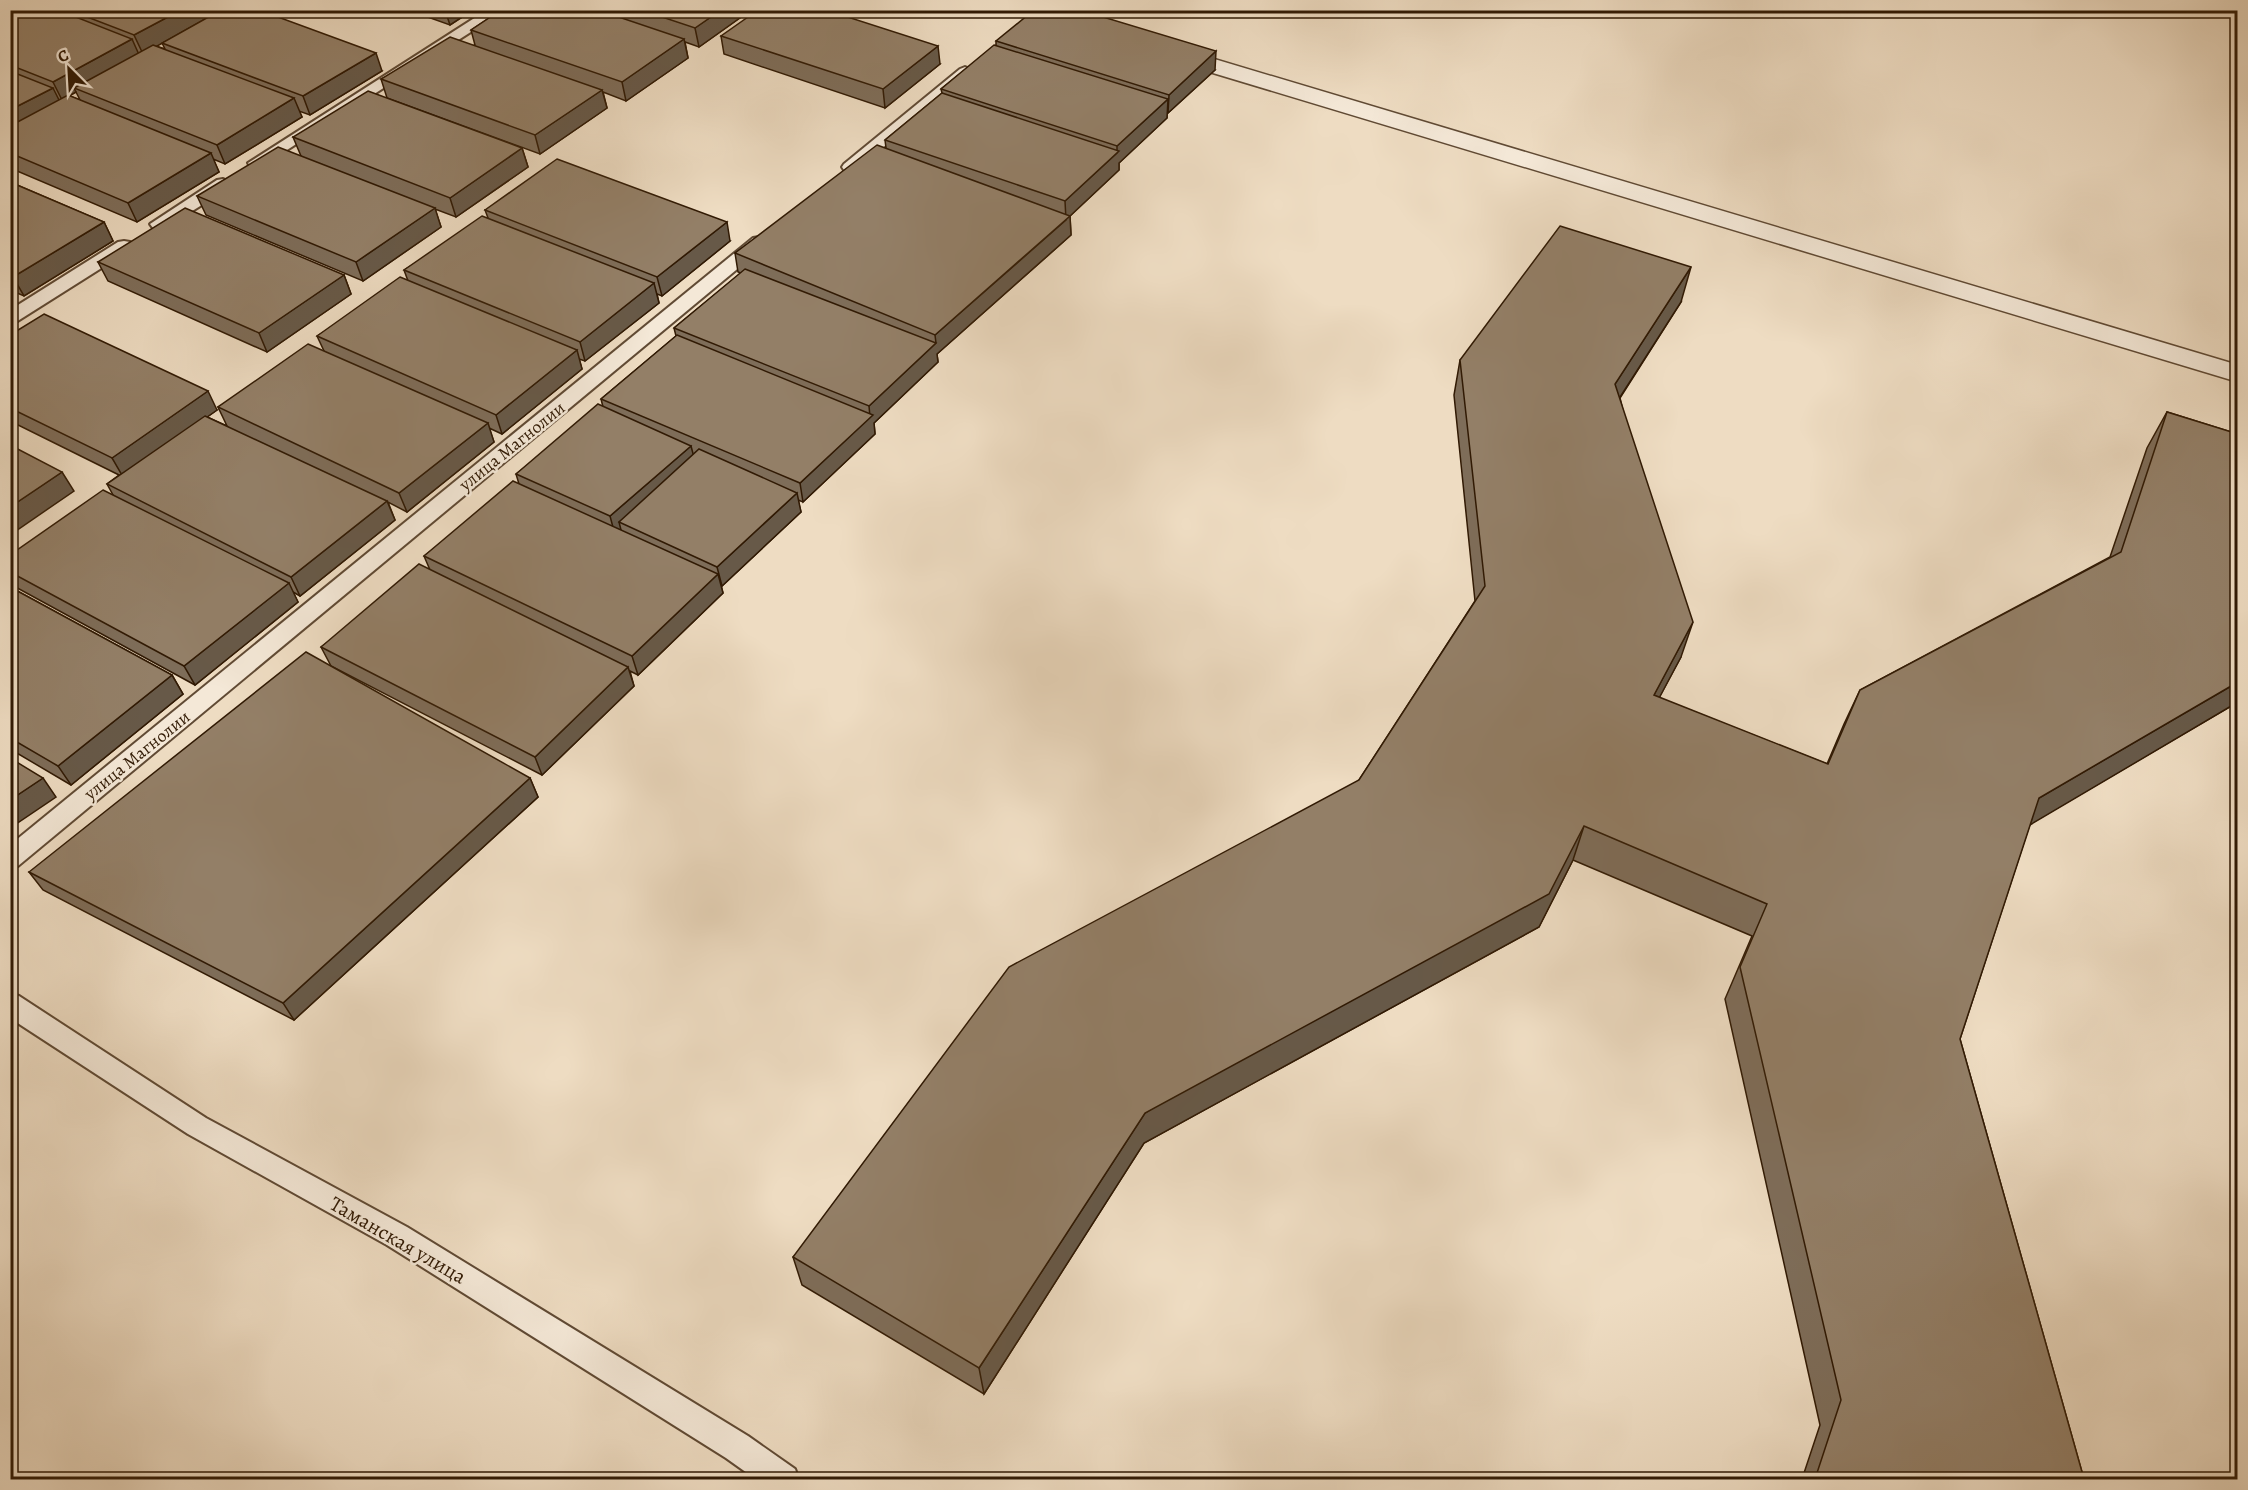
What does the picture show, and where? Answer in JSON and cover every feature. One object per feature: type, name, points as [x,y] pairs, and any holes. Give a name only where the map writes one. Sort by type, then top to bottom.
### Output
[{"type":"street","points":[[1147,45],[2238,374]]},
{"type":"lane","points":[[10,318],[498,10]]},
{"type":"lane","points":[[839,176],[977,63]]},
{"type":"lane","name":"улица Магнолии","points":[[10,859],[774,229]]},
{"type":"lane","name":"Таманская улица","points":[[10,1004],[197,1126],[397,1236],[737,1447],[784,1479]]},
{"type":"building","points":[[10,10],[58,10],[132,39],[53,82],[10,65]]},
{"type":"building","points":[[69,10],[181,10],[134,35]]},
{"type":"building","points":[[221,10],[259,10],[376,53],[303,96],[162,43]]},
{"type":"building","points":[[501,10],[598,10],[684,39],[622,82],[471,30]]},
{"type":"building","points":[[641,10],[721,10],[695,28]]},
{"type":"building","points":[[758,10],[826,10],[938,46],[883,89],[721,36]]},
{"type":"building","points":[[1034,10],[1080,10],[1216,51],[1169,95],[996,41]]},
{"type":"building","points":[[450,37],[602,90],[535,135],[381,79]]},
{"type":"building","points":[[153,45],[294,98],[217,145],[74,88]]},
{"type":"building","points":[[994,45],[1168,99],[1117,146],[941,89]]},
{"type":"building","points":[[10,71],[53,88],[10,110]]},
{"type":"building","points":[[368,91],[522,148],[450,198],[293,137]]},
{"type":"building","points":[[942,93],[1119,151],[1065,201],[885,140]]},
{"type":"building","points":[[68,95],[211,153],[128,203],[10,153],[10,126]]},
{"type":"building","points":[[877,145],[1070,216],[935,335],[735,253]]},
{"type":"building","points":[[278,147],[435,208],[356,262],[197,196]]},
{"type":"building","points":[[557,159],[727,222],[657,277],[485,210]]},
{"type":"building","points":[[10,182],[104,222],[13,277],[10,276]]},
{"type":"building","points":[[185,208],[344,275],[259,333],[98,262]]},
{"type":"building","points":[[482,216],[654,283],[580,342],[404,270]]},
{"type":"building","points":[[1560,226],[1691,267],[1615,384],[1693,622],[1654,695],[1828,764],[1860,690],[2121,552],[2167,412],[2238,434],[2238,682],[2039,798],[1960,1039],[2084,1479],[1815,1479],[1841,1400],[1740,967],[1767,904],[1584,826],[1549,894],[1145,1113],[979,1368],[793,1257],[1009,967],[1359,780],[1485,586],[1460,360]]},
{"type":"building","points":[[745,269],[936,343],[869,406],[674,328]]},
{"type":"building","points":[[400,277],[577,350],[496,415],[317,336]]},
{"type":"building","points":[[44,314],[208,391],[112,458],[10,408],[10,335]]},
{"type":"building","points":[[677,335],[873,415],[800,483],[601,399]]},
{"type":"building","points":[[308,344],[488,423],[399,493],[218,407]]},
{"type":"building","points":[[598,404],[691,446],[610,516],[516,474]]},
{"type":"building","points":[[205,416],[387,501],[291,577],[107,484]]},
{"type":"building","points":[[10,445],[62,472],[10,507]]},
{"type":"building","points":[[699,449],[797,493],[717,567],[619,522]]},
{"type":"building","points":[[513,481],[718,574],[632,656],[424,556]]},
{"type":"building","points":[[103,490],[289,583],[184,666],[10,572],[10,555]]},
{"type":"building","points":[[419,564],[628,667],[535,757],[321,647]]},
{"type":"building","points":[[10,587],[172,675],[58,766],[10,738]]},
{"type":"building","points":[[306,652],[530,778],[283,1003],[29,872]]},
{"type":"building","points":[[10,758],[43,778],[10,800]]}]
